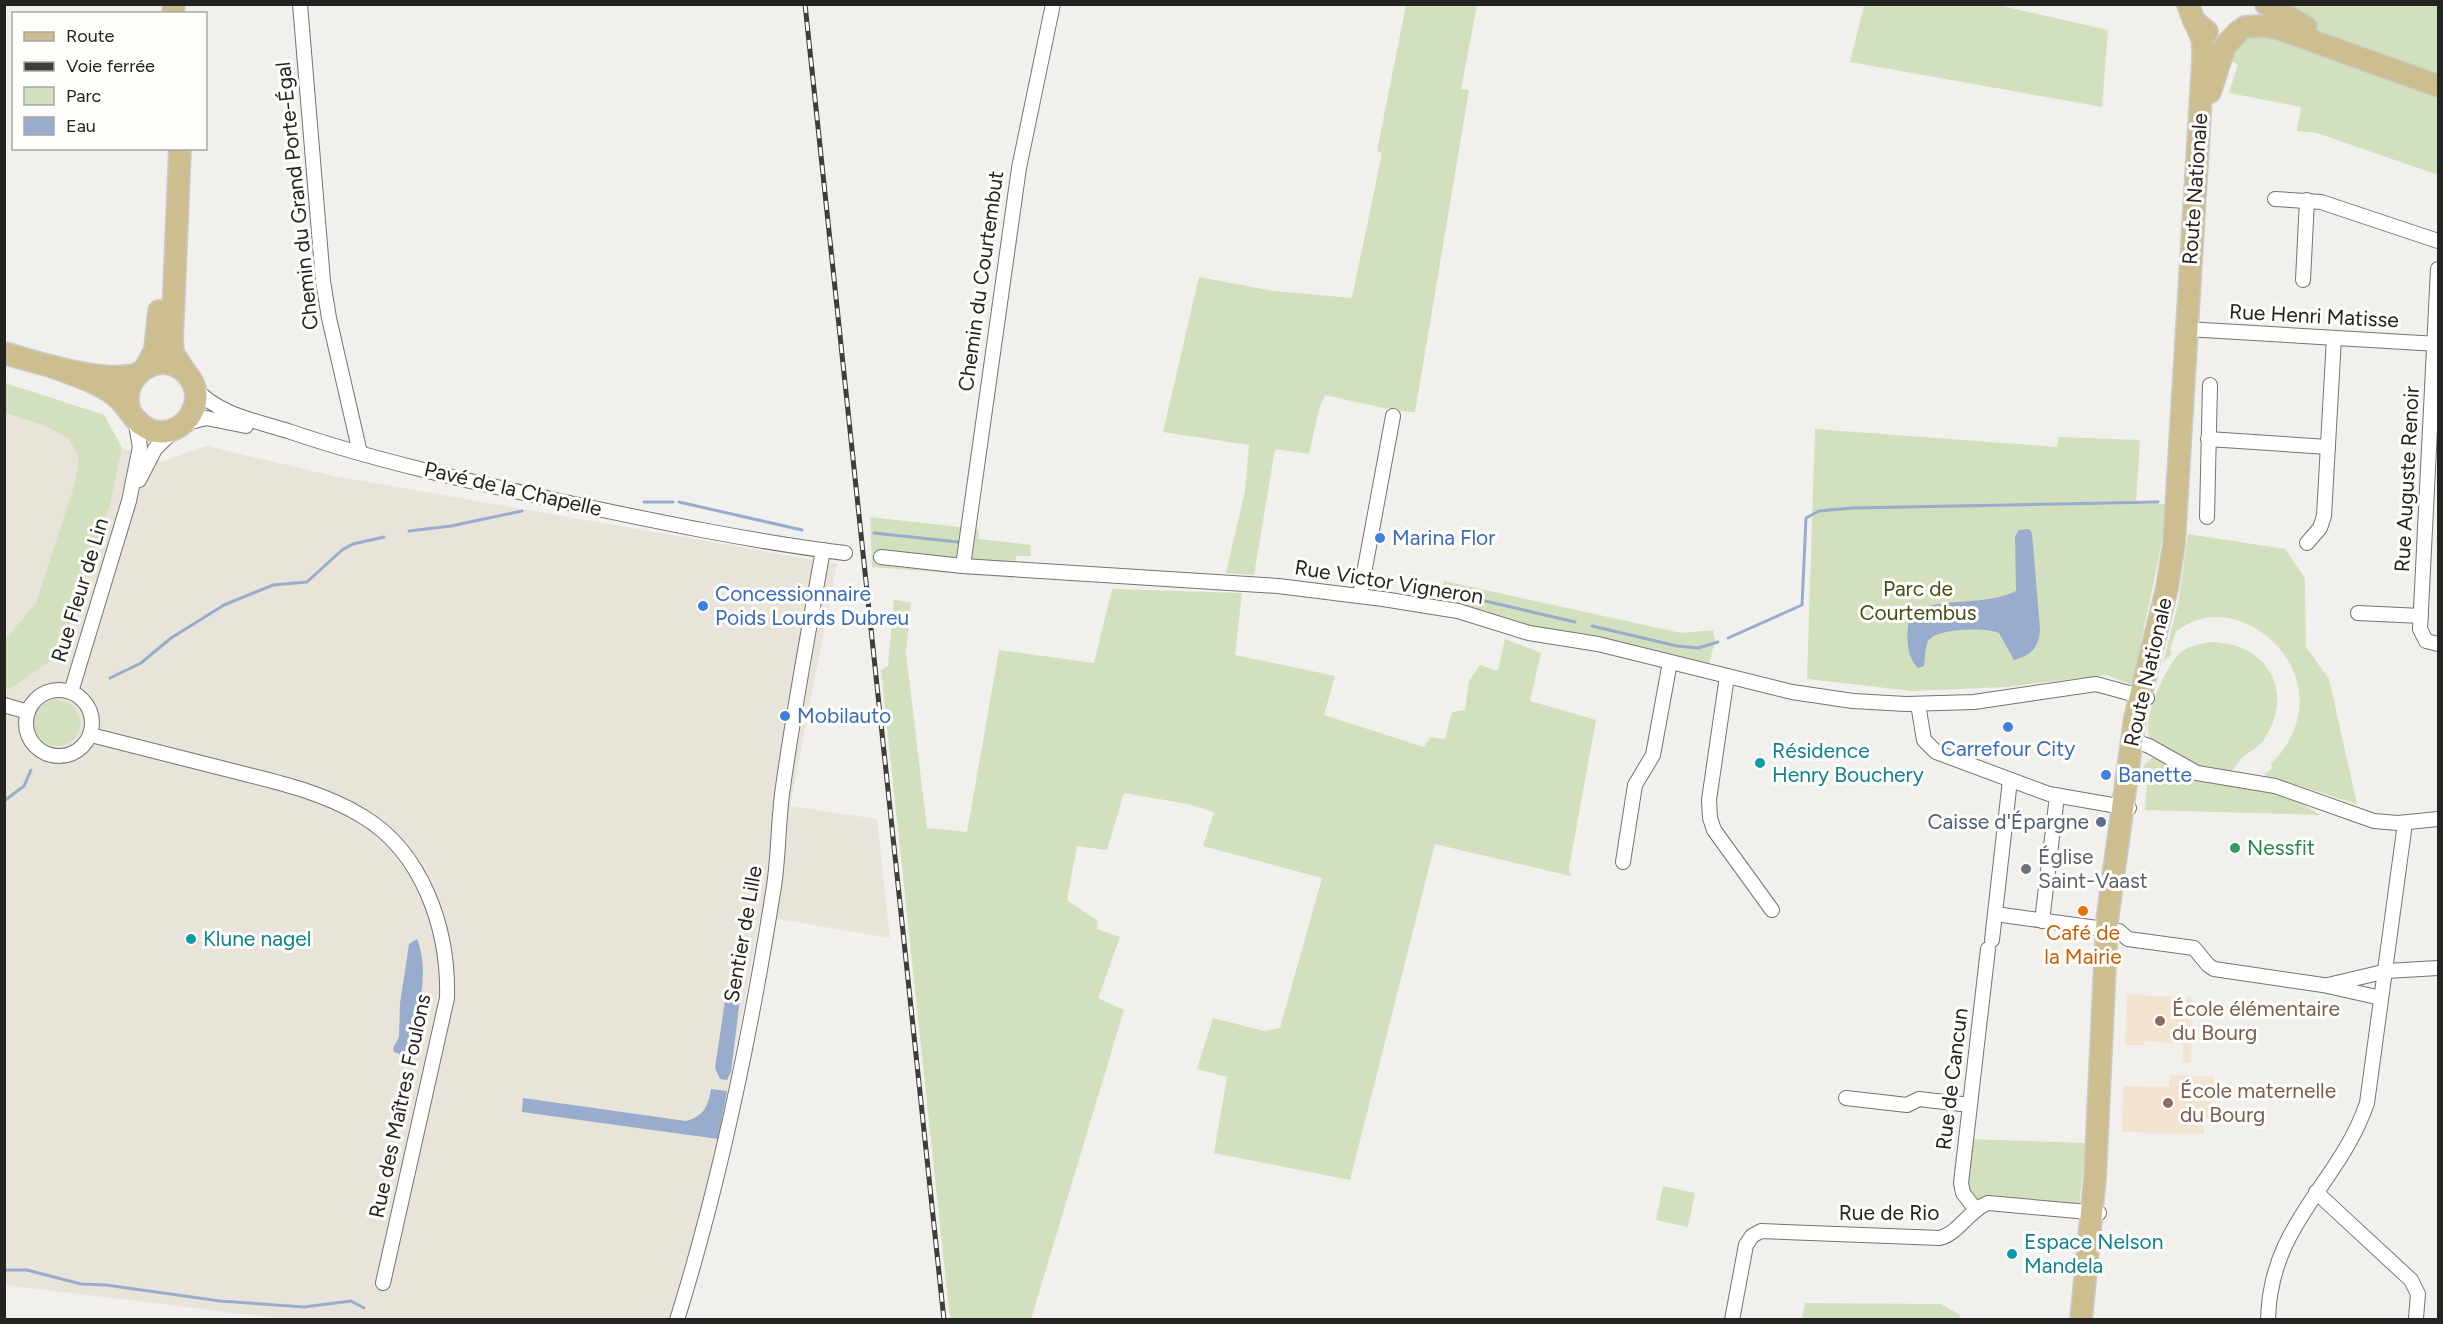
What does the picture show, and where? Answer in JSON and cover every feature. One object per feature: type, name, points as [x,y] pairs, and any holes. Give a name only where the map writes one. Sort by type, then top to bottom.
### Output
[{"type":"main road","name":"Route Nationale","points":[[2093,1320],[2100,1105],[2112,930],[2144,698],[2172,561],[2210,92],[2225,46],[2252,18],[2257,4]]},
{"type":"main road","points":[[2266,4],[2310,29],[2439,78]]},
{"type":"main road","name":"Route Nationale","points":[[2187,12],[2203,41],[2204,61],[2191,330]]},
{"type":"main road","points":[[2187,12],[2206,32],[2219,36],[2262,26],[2280,29],[2439,86]]},
{"type":"main road","points":[[133,415],[128,392],[155,350],[159,327],[166,150]]},
{"type":"main road","points":[[179,427],[195,408],[190,381],[176,358],[172,339],[180,150]]},
{"type":"main road","name":"Pavé de la Chapelle","points":[[4,353],[51,366],[112,377],[166,363],[190,381]]},
{"type":"main road","name":"Pavé de la Chapelle","points":[[51,366],[113,394],[133,415],[153,431],[179,427]]},
{"type":"main road","name":"Route Nationale","points":[[2080,1320],[2097,1213]]},
{"type":"street","name":"Chemin du Grand Porte-Égal","points":[[300,4],[323,281],[329,318],[360,453]]},
{"type":"street","name":"Chemin du Courtembut","points":[[963,566],[1019,168],[1053,4]]},
{"type":"street","points":[[2276,199],[2307,200],[2333,206],[2439,242]]},
{"type":"street","points":[[2303,280],[2307,200]]},
{"type":"street","name":"Rue Auguste Renoir","points":[[2439,269],[2437,344],[2420,629],[2423,638],[2430,643],[2439,644]]},
{"type":"street","name":"Rue Henri Matisse","points":[[2191,330],[2437,344]]},
{"type":"street","points":[[2307,543],[2320,528],[2324,516],[2334,338]]},
{"type":"street","name":"Pavé de la Chapelle","points":[[190,381],[205,398],[230,412],[360,453],[487,485],[650,520],[845,553]]},
{"type":"street","points":[[2207,517],[2210,386]]},
{"type":"street","name":"Rue Fleur de Lin","points":[[71,692],[129,501],[140,443],[133,415]]},
{"type":"street","points":[[1360,596],[1393,416]]},
{"type":"street","points":[[179,427],[199,419],[216,419],[318,441]]},
{"type":"street","name":"Rue Fleur de Lin","points":[[129,501],[155,449],[179,427]]},
{"type":"street","points":[[2208,439],[2328,447]]},
{"type":"street","name":"Sentier de Lille","points":[[677,1320],[718,1171],[774,886],[782,790],[823,550]]},
{"type":"street","name":"Rue Victor Vigneron","points":[[880,557],[963,566],[1278,586],[1360,596],[1458,611],[1529,633],[1598,644],[1823,697],[1918,704],[1996,700],[2096,684],[2144,698]]},
{"type":"street","points":[[2358,613],[2421,616]]},
{"type":"street","points":[[1623,862],[1635,785],[1653,755],[1670,662]]},
{"type":"street","points":[[1727,676],[1709,800],[1710,818],[1714,830],[1772,910]]},
{"type":"street","points":[[60,690],[71,692],[87,704],[91,714],[91,735],[85,745],[76,752],[54,756],[34,745],[28,735],[28,712],[40,695],[60,690]]},
{"type":"street","points":[[1918,704],[1922,734],[1931,750],[2057,796],[2128,808]]},
{"type":"street","points":[[4,705],[28,712]]},
{"type":"street","name":"Rue des Maîtres Foulons","points":[[91,735],[317,794],[376,826],[405,854],[421,881],[439,925],[445,952],[447,998],[383,1283]]},
{"type":"street","points":[[2137,742],[2198,773],[2275,786],[2374,821],[2405,823],[2439,819]]},
{"type":"street","name":"Rue de Cancun","points":[[1976,1210],[1963,1193],[1961,1183],[2010,780]]},
{"type":"street","points":[[2042,921],[2057,796]]},
{"type":"street","points":[[2268,1320],[2271,1288],[2280,1254],[2352,1136],[2364,1111],[2387,971],[2405,823]]},
{"type":"street","points":[[1995,914],[2112,930],[2196,938],[2204,945],[2206,963],[2214,969],[2322,985],[2381,998]]},
{"type":"street","points":[[2322,985],[2387,971],[2439,968]]},
{"type":"street","points":[[1846,1098],[1908,1105],[1919,1098],[1970,1105]]},
{"type":"street","points":[[2316,1192],[2411,1280],[2418,1294],[2416,1318]]},
{"type":"street","points":[[1976,1210],[1992,1203],[2097,1213]]},
{"type":"street","name":"Rue de Rio","points":[[1732,1320],[1746,1245],[1756,1233],[1767,1231],[1940,1238],[1948,1235],[1976,1210]]},
{"type":"shaded area","points":[[5,383],[104,415],[122,448],[161,462],[206,446],[334,476],[837,564],[790,806],[877,819],[890,938],[760,916],[716,1155],[669,1319],[292,1320],[5,1285]]},
{"type":"shaded area","name":"École élémentaire du Bourg","points":[[2127,995],[2193,997],[2191,1063],[2183,1062],[2183,1044],[2145,1041],[2144,1045],[2125,1045]]},
{"type":"shaded area","name":"École maternelle du Bourg","points":[[2170,1075],[2214,1077],[2211,1118],[2204,1120],[2204,1134],[2122,1132],[2123,1086],[2169,1087]]},
{"type":"green space","points":[[1406,5],[1477,5],[1461,89],[1469,90],[1415,412],[1397,411],[1325,395],[1319,409],[1309,454],[1275,449],[1254,575],[1226,573],[1245,491],[1249,445],[1163,432],[1199,277],[1274,291],[1352,298],[1382,153],[1377,151]]},
{"type":"green space","points":[[1864,5],[1998,5],[2108,30],[2102,107],[1850,62]]},
{"type":"green space","points":[[2282,5],[2438,5],[2438,175],[2317,133],[2297,131],[2301,107],[2229,93],[2238,64],[2227,60],[2239,39]]},
{"type":"green space","points":[[5,383],[104,415],[122,448],[110,505],[68,631],[53,659],[10,689],[5,689],[5,640],[36,603],[75,483],[79,456],[68,438],[46,426],[5,413]]},
{"type":"green space","name":"Parc de Courtembus","points":[[1815,429],[2057,447],[2059,437],[2140,440],[2136,504],[2166,504],[2136,686],[2106,675],[2005,687],[1912,691],[1807,679]]},
{"type":"green space","points":[[870,517],[978,529],[979,539],[1030,545],[1031,556],[1016,556],[1013,578],[872,567]]},
{"type":"green space","points":[[2188,534],[2285,549],[2305,578],[2306,647],[2329,679],[2357,804],[2264,775],[2272,768],[2271,764],[2293,732],[2300,701],[2294,672],[2278,647],[2255,628],[2229,618],[2202,619],[2176,632],[2170,649],[2172,654],[2163,662],[2178,604]]},
{"type":"green space","points":[[1444,581],[1681,633],[1713,630],[1715,640],[1709,664],[1549,634],[1440,602]]},
{"type":"green space","points":[[1112,589],[1242,593],[1235,655],[1335,676],[1324,715],[1424,747],[1430,737],[1445,739],[1452,712],[1465,710],[1469,681],[1480,665],[1498,671],[1505,639],[1541,653],[1530,701],[1596,720],[1569,868],[1571,876],[1435,844],[1350,1180],[1214,1153],[1227,1077],[1197,1069],[1213,1018],[1264,1031],[1280,1028],[1322,878],[1203,846],[1214,812],[1188,804],[1124,793],[1107,850],[1077,846],[1067,900],[1098,921],[1097,929],[1120,937],[1098,998],[1124,1010],[1031,1319],[950,1319],[881,670],[888,666],[894,600],[911,602],[906,653],[927,828],[967,832],[999,650],[1094,663]]},
{"type":"green space","points":[[2210,642],[2229,644],[2246,650],[2260,659],[2270,672],[2276,686],[2277,702],[2274,720],[2265,738],[2244,756],[2229,774],[2175,755],[2155,743],[2148,731],[2148,720],[2156,694],[2174,659],[2187,649]]},
{"type":"green space","points":[[57,700],[73,707],[80,723],[73,739],[57,746],[41,739],[34,723],[41,707]]},
{"type":"green space","points":[[2153,757],[2188,775],[2291,798],[2321,815],[2145,810],[2147,783],[2141,778],[2144,765]]},
{"type":"green space","points":[[1969,1139],[2086,1143],[2079,1206],[1975,1200],[1965,1186]]},
{"type":"green space","points":[[1663,1186],[1695,1193],[1688,1227],[1656,1220]]},
{"type":"green space","points":[[1805,1303],[1941,1304],[1960,1315],[1960,1319],[1802,1319]]},
{"type":"water","points":[[2029,529],[2032,533],[2040,630],[2038,642],[2033,650],[2014,660],[1999,633],[1973,629],[1951,631],[1941,633],[1928,641],[1924,666],[1918,668],[1911,657],[1908,641],[1908,625],[1912,612],[1938,604],[1990,599],[2016,591],[2015,537],[2019,530]]},
{"type":"water","points":[[417,939],[423,966],[422,994],[414,1048],[412,1054],[406,1056],[394,1052],[393,1048],[399,1037],[400,1003],[409,944]]},
{"type":"water","points":[[727,987],[741,990],[731,1072],[727,1080],[720,1079],[715,1068]]},
{"type":"water","points":[[711,1089],[727,1091],[718,1139],[522,1112],[523,1098],[686,1121],[704,1110]]},
{"type":"waterway","points":[[644,502],[673,502]]},
{"type":"waterway","points":[[679,502],[802,530]]},
{"type":"waterway","points":[[1728,638],[1802,605],[1806,518],[1819,511],[1852,508],[2158,502]]},
{"type":"waterway","points":[[409,531],[451,526],[522,511]]},
{"type":"waterway","points":[[874,533],[958,542]]},
{"type":"waterway","points":[[110,678],[141,663],[171,638],[224,605],[273,585],[307,582],[342,550],[353,544],[384,537]]},
{"type":"waterway","points":[[1472,598],[1575,622]]},
{"type":"waterway","points":[[1592,626],[1677,646],[1698,648],[1718,642]]},
{"type":"waterway","points":[[4,801],[24,786],[31,770]]},
{"type":"waterway","points":[[4,1270],[27,1270],[81,1284],[106,1285],[220,1301],[304,1307],[351,1301],[364,1308]]},
{"type":"railway","points":[[805,4],[944,1320]]},
{"type":"place","name":"Marina Flor","points":[[1380,538]]},
{"type":"place","name":"Concessionnaire Poids Lourds Dubreu","points":[[703,606]]},
{"type":"place","name":"Mobilauto","points":[[785,716]]},
{"type":"place","name":"Carrefour City","points":[[2008,727]]},
{"type":"place","name":"Résidence Henry Bouchery","points":[[1760,763]]},
{"type":"place","name":"Banette","points":[[2106,775]]},
{"type":"place","name":"Caisse d'Épargne","points":[[2101,822]]},
{"type":"place","name":"Nessfit","points":[[2235,848]]},
{"type":"place","name":"Église Saint-Vaast","points":[[2026,869]]},
{"type":"place","name":"Café de la Mairie","points":[[2083,911]]},
{"type":"place","name":"Klune nagel","points":[[191,939]]},
{"type":"place","name":"École élémentaire du Bourg","points":[[2160,1021]]},
{"type":"place","name":"École maternelle du Bourg","points":[[2168,1103]]},
{"type":"place","name":"Espace Nelson Mandela","points":[[2012,1254]]}]
